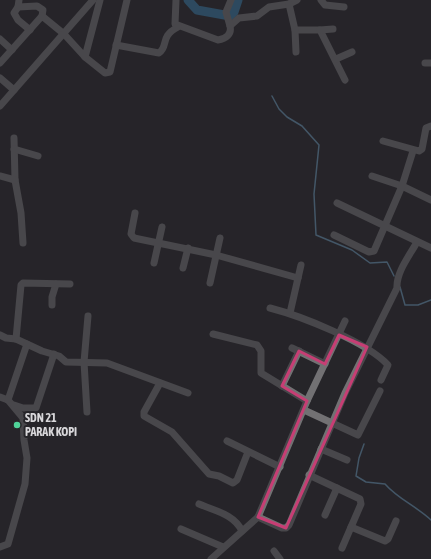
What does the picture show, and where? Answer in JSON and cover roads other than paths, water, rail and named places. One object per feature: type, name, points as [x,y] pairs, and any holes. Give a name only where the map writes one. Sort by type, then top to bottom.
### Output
[{"type":"street","points":[[0,106],[93,0]]},
{"type":"street","points":[[85,57],[100,0]]},
{"type":"street","points":[[42,16],[64,34],[85,57],[107,73],[112,68],[127,0]]},
{"type":"street","points":[[176,0],[174,21],[178,26],[218,40],[227,37],[230,33],[226,12],[231,0]]},
{"type":"street","points":[[228,23],[239,18],[257,16],[269,7],[289,4],[297,0]]},
{"type":"street","points":[[321,0],[325,6],[344,7]]},
{"type":"street","points":[[0,63],[30,30],[42,16],[42,10],[37,6],[19,4],[14,13],[15,17],[30,30]]},
{"type":"street","points":[[289,4],[295,30],[296,52]]},
{"type":"street","points":[[116,45],[158,53],[162,50],[167,34],[178,26]]},
{"type":"street","points":[[295,30],[333,29]]},
{"type":"street","points":[[320,30],[336,59],[345,80]]},
{"type":"street","points":[[0,39],[12,50]]},
{"type":"street","points":[[336,59],[352,52]]},
{"type":"street","points":[[0,78],[14,90]]},
{"type":"street","points":[[383,141],[413,151],[419,151],[422,149],[425,130],[431,126]]},
{"type":"street","points":[[14,138],[15,180],[21,213],[23,243]]},
{"type":"street","points":[[14,149],[38,156]]},
{"type":"street","points":[[334,235],[371,253],[374,252],[402,186],[413,151]]},
{"type":"street","points":[[0,176],[15,180]]},
{"type":"street","points":[[372,176],[402,186],[431,200]]},
{"type":"street","points":[[336,203],[431,248]]},
{"type":"street","points":[[135,213],[132,237],[137,239],[188,248],[298,278]]},
{"type":"street","points":[[154,263],[162,226]]},
{"type":"street","points":[[210,283],[220,238]]},
{"type":"street","points":[[258,517],[286,528],[332,423],[397,288],[397,281],[400,272],[417,242]]},
{"type":"street","points":[[183,268],[188,248]]},
{"type":"street","points":[[290,313],[301,265]]},
{"type":"street","points":[[16,339],[20,285],[27,282],[70,284]]},
{"type":"street","points":[[52,305],[52,297],[56,284]]},
{"type":"street","points":[[270,308],[290,313],[367,348],[388,365],[381,380]]},
{"type":"street","points":[[87,412],[84,362],[88,316]]},
{"type":"street","points":[[211,559],[258,517],[307,401],[345,321]]},
{"type":"street","points":[[214,334],[258,345],[261,352],[261,372],[307,401]]},
{"type":"street","points":[[0,335],[6,338],[16,339],[59,356],[67,363],[107,363],[188,393]]},
{"type":"street","points":[[8,400],[27,344]]},
{"type":"street","points":[[292,348],[325,364]]},
{"type":"street","points":[[282,386],[299,351]]},
{"type":"street","points":[[14,405],[23,408],[36,408],[54,354]]},
{"type":"street","points":[[160,383],[144,412],[144,416],[172,432],[209,474],[219,476],[233,483],[237,480],[248,452]]},
{"type":"street","points":[[304,410],[351,433],[360,434],[380,391]]},
{"type":"street","points":[[0,397],[8,400],[22,414],[25,422],[24,440],[27,458],[27,477],[8,544],[0,547]]},
{"type":"street","points":[[227,440],[280,467]]},
{"type":"street","points":[[321,449],[347,460]]},
{"type":"street","points":[[309,475],[358,497],[361,501],[342,548]]},
{"type":"street","points":[[325,515],[337,488]]},
{"type":"street","points":[[199,504],[230,516],[239,524],[242,531]]},
{"type":"street","points":[[351,527],[385,541],[388,539],[396,521]]},
{"type":"street","points":[[181,529],[223,547]]},
{"type":"street","points":[[274,551],[280,559]]},
{"type":"waterway","points":[[188,0],[197,10],[230,16],[234,12],[238,0]]},
{"type":"waterway","points":[[272,96],[279,109],[287,117],[302,126],[319,145],[314,194],[316,235],[352,250],[370,263],[387,262],[394,276]]},
{"type":"waterway","points":[[400,287],[405,305],[418,305],[431,300]]},
{"type":"waterway","points":[[364,444],[359,458],[356,476],[366,482],[385,484],[431,520]]},
{"type":"place","name":"SDN 21 PARAK KOPI","points":[[17,425]]}]
